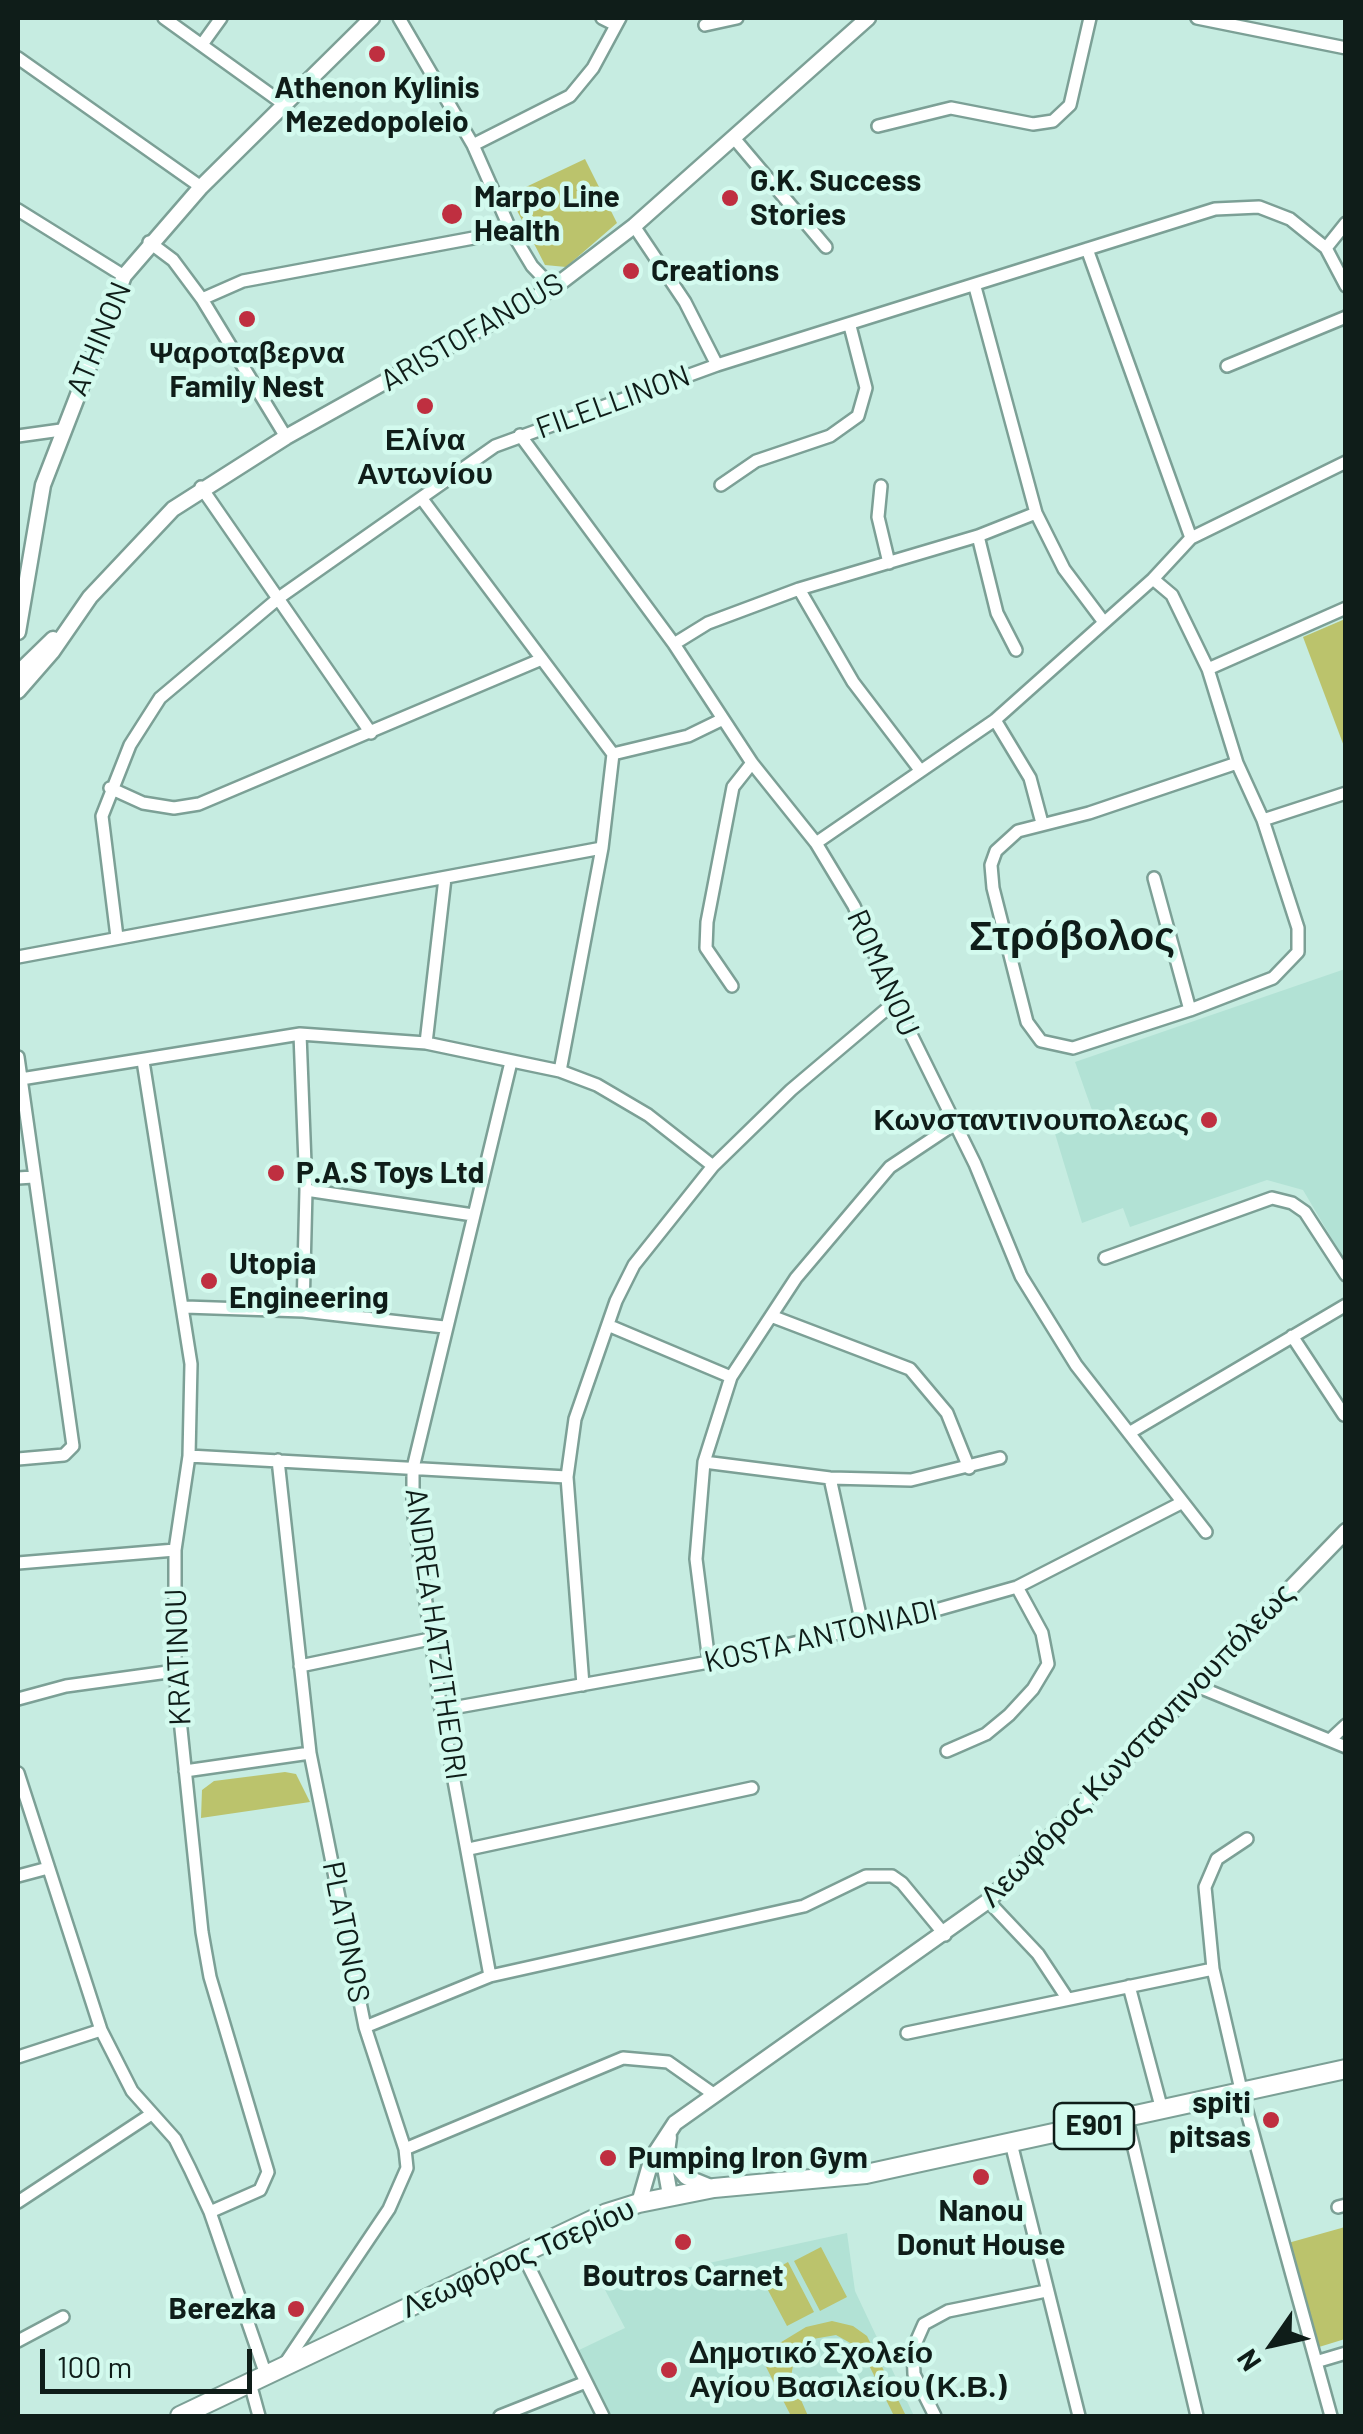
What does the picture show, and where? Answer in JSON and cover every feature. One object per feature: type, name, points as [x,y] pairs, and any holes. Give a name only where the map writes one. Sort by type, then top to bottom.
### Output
[{"type":"main road","name":"Λεωφόρος Τσερίου","points":[[180,2416],[522,2253],[639,2204],[714,2188],[866,2174],[1346,2068]]},
{"type":"street","points":[[164,18],[285,105]]},
{"type":"street","points":[[203,43],[221,18]]},
{"type":"street","name":"ATHINON","points":[[18,632],[33,522],[61,430],[124,276],[200,187],[372,18]]},
{"type":"street","points":[[399,18],[473,145],[511,231],[553,288]]},
{"type":"street","points":[[473,145],[570,96],[593,68],[618,21],[602,18]]},
{"type":"street","points":[[705,25],[737,18]]},
{"type":"street","name":"ARISTOFANOUS","points":[[18,674],[66,628],[145,533],[201,488],[553,288],[634,226],[868,18]]},
{"type":"street","points":[[878,126],[939,108],[1033,124],[1053,121],[1070,105],[1090,18]]},
{"type":"street","points":[[1197,18],[1346,48]]},
{"type":"street","points":[[18,58],[200,187]]},
{"type":"street","points":[[733,138],[826,247]]},
{"type":"street","name":"FILELLINON","points":[[118,937],[102,816],[110,788],[160,698],[280,598],[495,446],[717,365],[975,287],[1187,216],[1236,206],[1260,207],[1290,219],[1326,248],[1346,286]]},
{"type":"street","points":[[18,210],[124,276]]},
{"type":"street","points":[[1326,248],[1346,222]]},
{"type":"street","points":[[634,226],[685,302],[717,365]]},
{"type":"street","points":[[202,299],[243,281],[511,231]]},
{"type":"street","points":[[150,242],[179,268],[202,299],[286,437]]},
{"type":"street","points":[[1087,249],[1191,538]]},
{"type":"street","points":[[975,287],[1036,513],[1064,570],[1103,620]]},
{"type":"street","points":[[1227,366],[1346,318]]},
{"type":"street","points":[[721,485],[756,461],[830,436],[858,416],[866,388],[850,326]]},
{"type":"street","points":[[18,436],[61,430]]},
{"type":"street","name":"ROMANOU","points":[[520,435],[674,644],[752,764],[816,843],[854,906],[894,1002],[975,1164],[1021,1276],[1076,1364],[1206,1532]]},
{"type":"street","points":[[816,843],[995,720],[1153,579],[1191,538],[1346,462]]},
{"type":"street","points":[[881,486],[876,506],[889,564]]},
{"type":"street","points":[[201,488],[370,734]]},
{"type":"street","points":[[422,499],[613,754],[602,848],[560,1071]]},
{"type":"street","points":[[674,644],[708,624],[799,589],[978,536],[1036,513]]},
{"type":"street","points":[[978,536],[997,613],[1016,650]]},
{"type":"street","points":[[1153,579],[1172,596],[1208,668],[1237,763],[1263,820],[1298,928],[1293,961],[1273,978],[1190,1010],[1073,1048],[1048,1045],[1034,1033],[1012,965],[991,864],[1003,841],[1042,823],[1089,813],[1237,763]]},
{"type":"street","points":[[799,589],[853,682],[920,770]]},
{"type":"street","points":[[1208,668],[1346,608]]},
{"type":"street","name":"ARISTOFANOUS","points":[[18,690],[52,652],[66,628]]},
{"type":"street","points":[[110,788],[142,803],[174,808],[199,804],[542,659]]},
{"type":"street","points":[[613,754],[688,736],[723,719]]},
{"type":"street","points":[[995,720],[1030,778],[1042,823]]},
{"type":"street","points":[[732,986],[706,948],[707,922],[733,787],[752,764]]},
{"type":"street","points":[[1263,820],[1346,792]]},
{"type":"street","points":[[18,956],[602,848]]},
{"type":"street","points":[[426,1043],[446,878]]},
{"type":"street","points":[[1154,878],[1190,1010]]},
{"type":"street","points":[[583,1685],[568,1477],[575,1419],[634,1265],[713,1166],[791,1090],[894,1002]]},
{"type":"street","points":[[21,1080],[300,1034],[426,1043],[560,1071],[648,1115],[713,1166]]},
{"type":"street","points":[[300,1034],[306,1190],[303,1312]]},
{"type":"street","points":[[18,1057],[72,1446],[64,1455],[18,1459]]},
{"type":"street","name":"KRATINOU","points":[[144,1060],[191,1364],[189,1456],[175,1550],[174,1670],[184,1771],[210,1976],[268,2172],[260,2190],[210,2212]]},
{"type":"street","name":"ANDREA HATZITHEORI","points":[[490,1976],[430,1639],[413,1509],[413,1468],[510,1062]]},
{"type":"street","points":[[709,1662],[696,1559],[704,1462],[731,1377],[796,1278],[890,1167],[954,1125]]},
{"type":"street","points":[[18,1178],[33,1177]]},
{"type":"street","points":[[306,1190],[473,1215]]},
{"type":"street","points":[[1105,1258],[1272,1198],[1292,1203],[1305,1212],[1346,1275]]},
{"type":"street","points":[[1129,1433],[1346,1305]]},
{"type":"street","points":[[185,1307],[303,1312],[444,1327]]},
{"type":"street","points":[[770,1316],[910,1368],[947,1413],[969,1468]]},
{"type":"street","points":[[610,1326],[731,1377]]},
{"type":"street","points":[[1292,1336],[1344,1415]]},
{"type":"street","points":[[189,1456],[568,1477]]},
{"type":"street","points":[[704,1462],[830,1478],[911,1480],[1000,1458]]},
{"type":"street","name":"PLATONOS","points":[[278,1460],[310,1752],[366,2027],[405,2149],[403,2183],[389,2209],[284,2365]]},
{"type":"street","points":[[830,1478],[863,1628]]},
{"type":"street","name":"KOSTA ANTONIADI","points":[[441,1710],[709,1662],[1018,1588],[1181,1503]]},
{"type":"street","name":"Λεωφόρος Κωνσταντινουπόλεως","points":[[639,2204],[652,2158],[675,2122],[988,1901],[1346,1531]]},
{"type":"street","points":[[18,1563],[175,1550]]},
{"type":"street","points":[[947,1751],[986,1734],[1009,1716],[1048,1664],[1042,1633],[1018,1588]]},
{"type":"street","points":[[300,1666],[430,1639]]},
{"type":"street","points":[[18,1700],[66,1686],[174,1670]]},
{"type":"street","points":[[1194,1684],[1346,1746]]},
{"type":"street","points":[[1331,1739],[1346,1725]]},
{"type":"street","points":[[184,1771],[310,1752]]},
{"type":"street","points":[[18,1773],[101,2030],[118,2068],[150,2115],[175,2139],[210,2212],[258,2379],[259,2416]]},
{"type":"street","points":[[469,1849],[752,1788]]},
{"type":"street","points":[[1247,1839],[1217,1859],[1205,1887],[1213,1969],[1242,2094],[1331,2416]]},
{"type":"street","points":[[18,1876],[48,1868]]},
{"type":"street","points":[[366,2027],[490,1976],[804,1906],[866,1876],[892,1876],[902,1883],[945,1935]]},
{"type":"street","points":[[988,1901],[1038,1954],[1067,1998]]},
{"type":"street","points":[[907,2032],[1213,1969]]},
{"type":"street","points":[[1129,1986],[1162,2110]]},
{"type":"street","points":[[18,2057],[101,2030]]},
{"type":"street","points":[[405,2149],[623,2058],[668,2062],[712,2093]]},
{"type":"street","points":[[18,2202],[150,2115]]},
{"type":"street","points":[[1127,2119],[1197,2416]]},
{"type":"street","points":[[670,2195],[666,2149],[675,2122]]},
{"type":"street","points":[[1011,2143],[1079,2416]]},
{"type":"street","points":[[666,2149],[680,2172],[714,2188]]},
{"type":"street","points":[[522,2253],[603,2416]]},
{"type":"street","points":[[935,2416],[914,2374],[913,2348],[924,2324],[948,2310],[1046,2291]]},
{"type":"street","points":[[18,2341],[63,2317]]},
{"type":"street","points":[[1318,2361],[1346,2353]]},
{"type":"street","points":[[500,2416],[586,2382]]},
{"type":"shaded area","name":"Κωνσταντινουπολεως","points":[[1345,969],[1345,1261],[1303,1190],[1267,1180],[1130,1227],[1123,1208],[1082,1223],[1053,1127],[1093,1113],[1075,1062]]},
{"type":"shaded area","points":[[847,2233],[855,2291],[914,2416],[610,2416],[577,2351],[625,2328],[603,2286]]},
{"type":"green space","points":[[585,159],[617,223],[566,267],[545,265],[509,195]]},
{"type":"green space","points":[[1345,619],[1345,749],[1303,637]]},
{"type":"green space","points":[[296,1774],[310,1802],[201,1818],[202,1790],[214,1781]]},
{"type":"green space","points":[[1345,2227],[1345,2339],[1319,2347],[1288,2243]]},
{"type":"green space","points":[[821,2247],[847,2297],[820,2311],[794,2261]]},
{"type":"green space","points":[[788,2262],[814,2312],[787,2326],[761,2277]]},
{"type":"green space","points":[[832,2321],[853,2326],[867,2336],[906,2416],[894,2416],[861,2349],[836,2335],[813,2339],[795,2354],[791,2377],[808,2416],[791,2416],[760,2355],[806,2327]]},
{"type":"place","name":"Athenon Kylinis Mezedopoleio","points":[[377,54]]},
{"type":"place","name":"G.K. Success Stories","points":[[730,198]]},
{"type":"place","name":"Marpo Line Health","points":[[452,214]]},
{"type":"place","name":"Creations","points":[[631,271]]},
{"type":"place","name":"Ψαροταβερνα Family Nest","points":[[247,319]]},
{"type":"place","name":"Ελίνα Αντωνίου","points":[[425,406]]},
{"type":"place","name":"Κωνσταντινουπολεως","points":[[1209,1120]]},
{"type":"place","name":"P.A.S Toys Ltd","points":[[276,1173]]},
{"type":"place","name":"Utopia Engineering","points":[[209,1281]]},
{"type":"place","name":"spiti pitsas","points":[[1271,2120]]},
{"type":"place","name":"Pumping Iron Gym","points":[[608,2158]]},
{"type":"place","name":"Nanou Donut House","points":[[981,2177]]},
{"type":"place","name":"Boutros Carnet","points":[[683,2242]]},
{"type":"place","name":"Berezka","points":[[296,2309]]},
{"type":"place","name":"Δημοτικό Σχολείο Αγίου Βασιλείου (Κ.Β.)","points":[[669,2370]]},
{"type":"district","name":"Στρόβολος","points":[[1072,937]]}]
